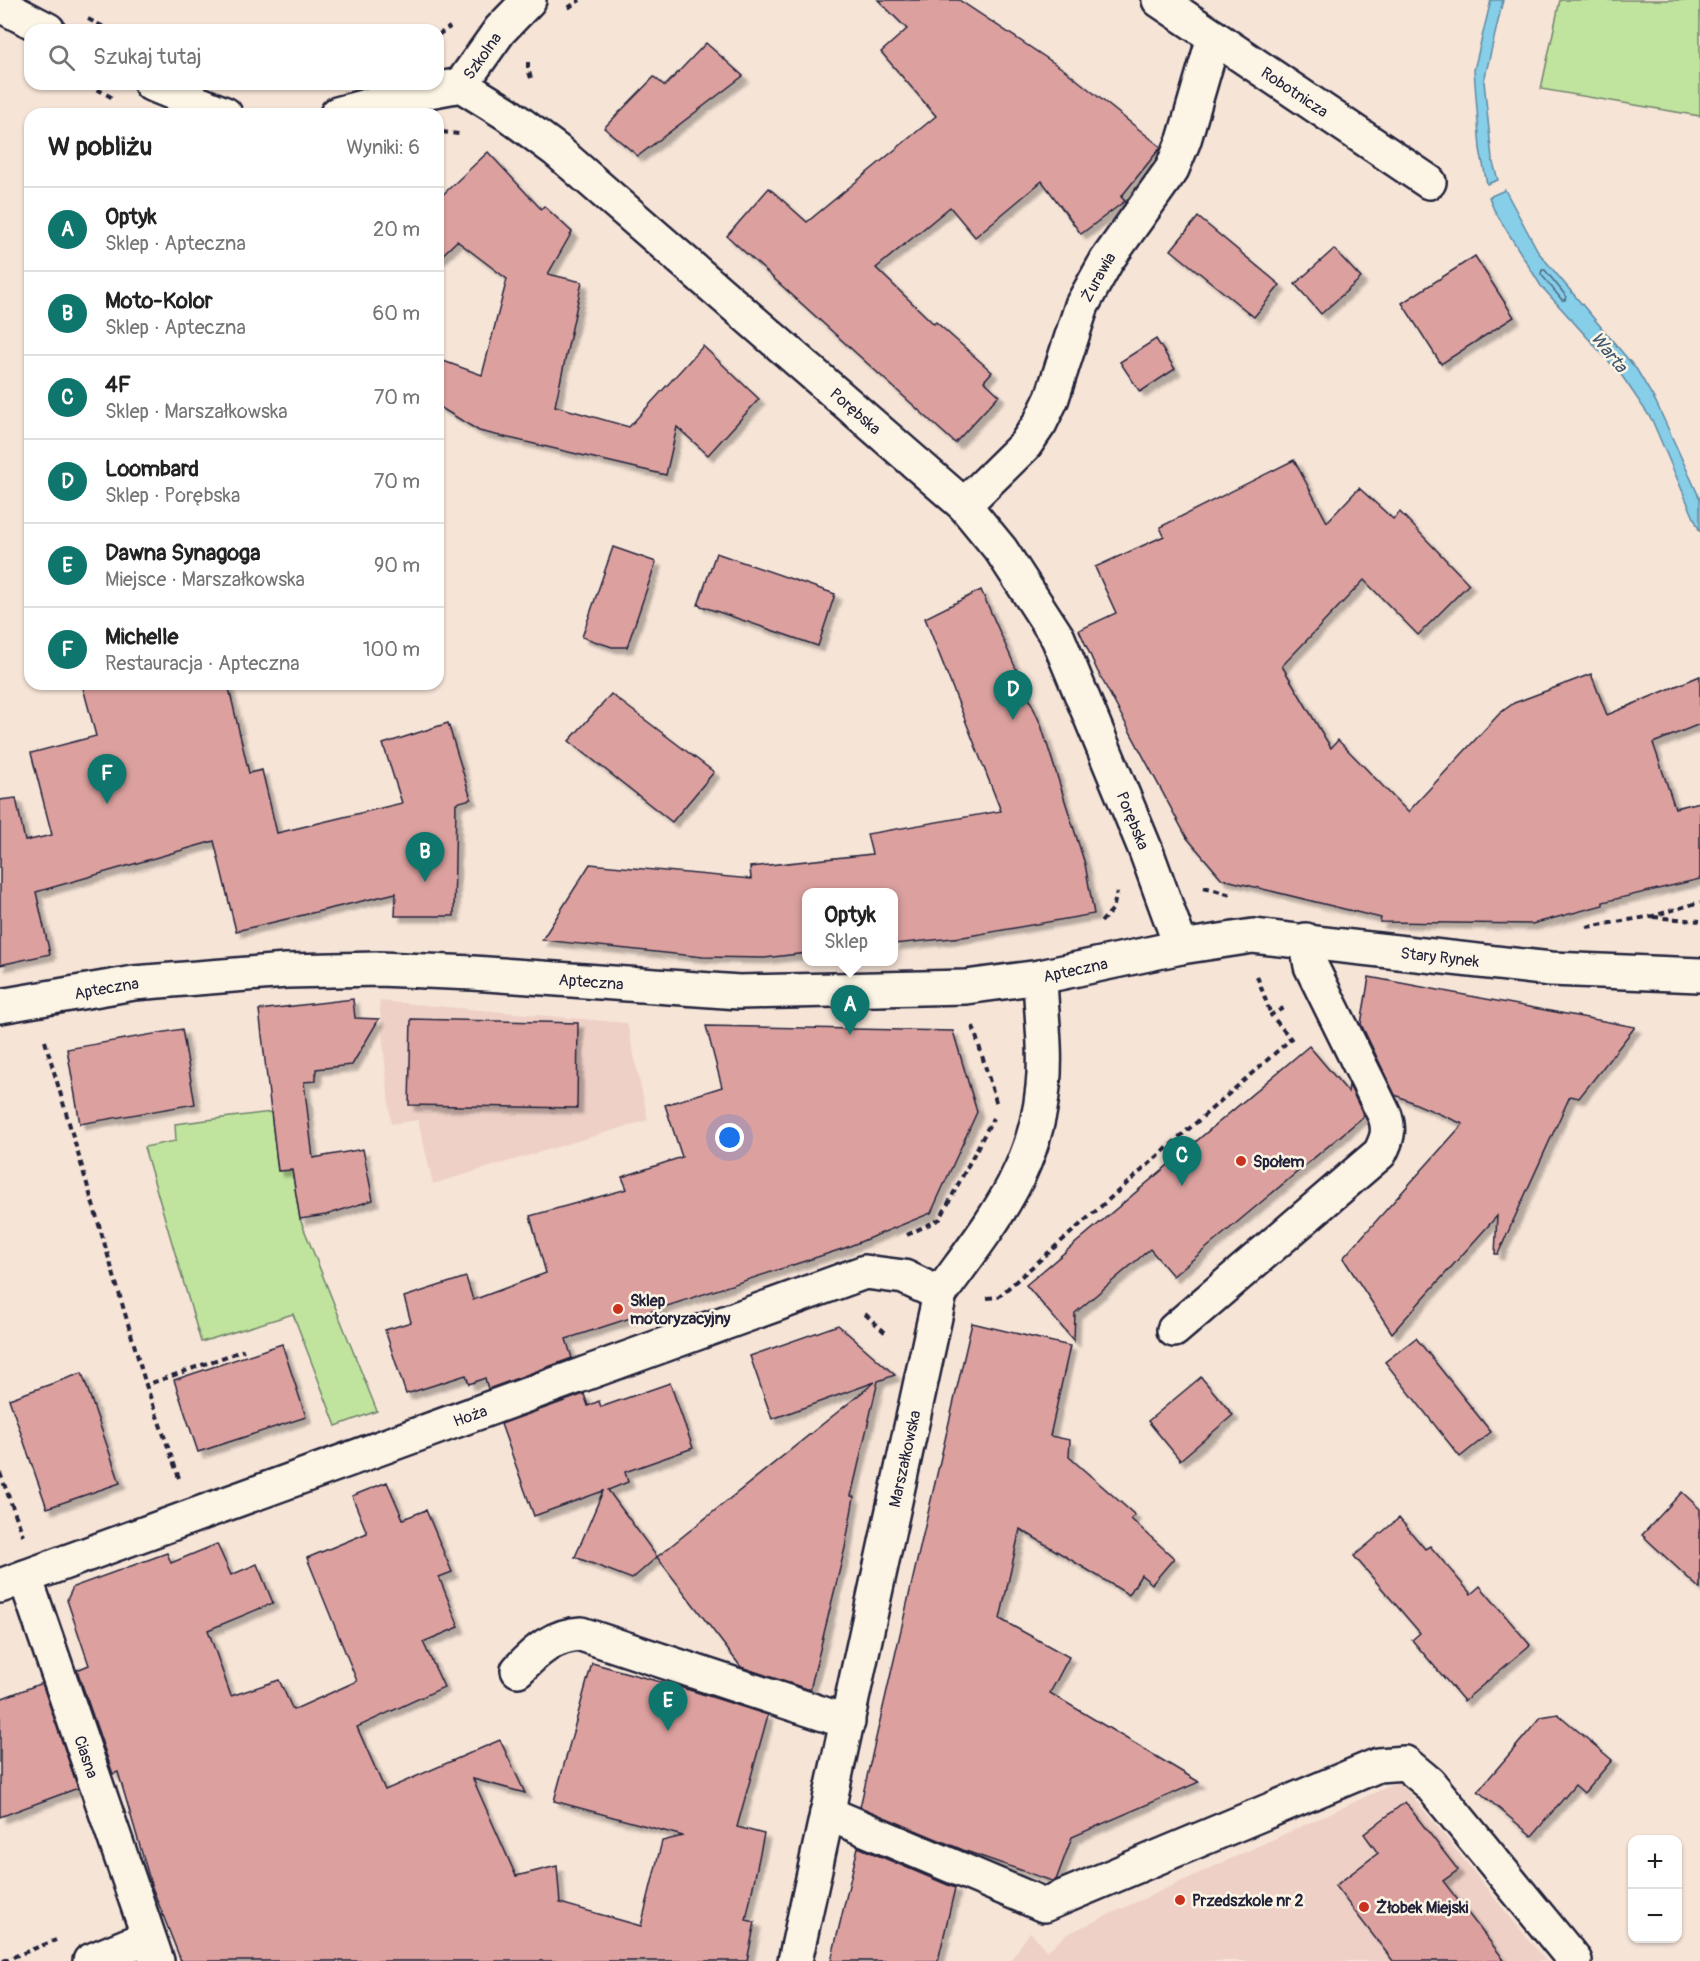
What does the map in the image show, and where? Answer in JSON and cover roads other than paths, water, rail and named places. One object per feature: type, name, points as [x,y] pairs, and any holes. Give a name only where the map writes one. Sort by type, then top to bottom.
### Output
[{"type":"street","name":"Szkolna","points":[[461,85],[500,30],[529,0]]},
{"type":"street","name":"Robotnicza","points":[[1160,0],[1429,182]]},
{"type":"street","points":[[0,5],[36,24]]},
{"type":"street","name":"Żurawia","points":[[964,505],[1025,444],[1040,423],[1052,398],[1082,305],[1107,260],[1172,169],[1184,140],[1214,37]]},
{"type":"street","points":[[444,88],[461,85]]},
{"type":"street","name":"Porębska","points":[[461,85],[506,113],[556,150],[964,505],[1002,550],[1058,638],[1146,851],[1181,947]]},
{"type":"street","points":[[166,90],[210,108]]},
{"type":"street","points":[[360,108],[434,90]]},
{"type":"street","name":"Stary Rynek","points":[[1181,947],[1253,936],[1306,940],[1551,969],[1700,975]]},
{"type":"street","points":[[1174,1330],[1380,1153],[1387,1139],[1389,1129],[1385,1116],[1311,966],[1306,940]]},
{"type":"street","name":"Apteczna","points":[[0,1006],[134,983],[286,971],[378,969],[472,973],[739,992],[966,987],[1040,977],[1181,947]]},
{"type":"street","name":"Marszałkowska","points":[[795,1961],[940,1294],[1006,1203],[1028,1155],[1043,1087],[1040,977]]},
{"type":"street","name":"Hoża","points":[[12,1581],[865,1272],[904,1277],[940,1294]]},
{"type":"street","name":"Ciasna","points":[[12,1581],[152,1949]]},
{"type":"street","points":[[518,1670],[546,1644],[560,1637],[581,1634],[848,1722]]},
{"type":"street","points":[[827,1813],[1044,1905],[1378,1765],[1405,1763],[1430,1783],[1575,1961]]},
{"type":"street","points":[[90,1961],[152,1949]]},
{"type":"water","points":[[1491,0],[1503,0],[1484,81],[1492,159],[1498,180],[1487,184],[1480,149],[1474,70]]},
{"type":"water","name":"Warta","points":[[1505,190],[1539,253],[1637,370],[1656,402],[1700,499],[1700,532],[1652,420],[1622,376],[1541,286],[1494,210],[1489,197]]},
{"type":"place","name":"Loombard","points":[[1013,720]]},
{"type":"place","name":"Michelle","points":[[107,804]]},
{"type":"place","name":"Moto-Kolor","points":[[425,882]]},
{"type":"place","name":"Optyk","points":[[850,1035]]},
{"type":"place","name":"Społem","points":[[1241,1161]]},
{"type":"place","name":"4F","points":[[1182,1186]]},
{"type":"place","name":"Sklep motoryzacyjny","points":[[618,1309]]},
{"type":"place","name":"Dawna Synagoga","points":[[668,1731]]},
{"type":"place","name":"Przedszkole nr 2","points":[[1180,1900]]},
{"type":"place","name":"Żłobek Miejski","points":[[1364,1907]]}]
